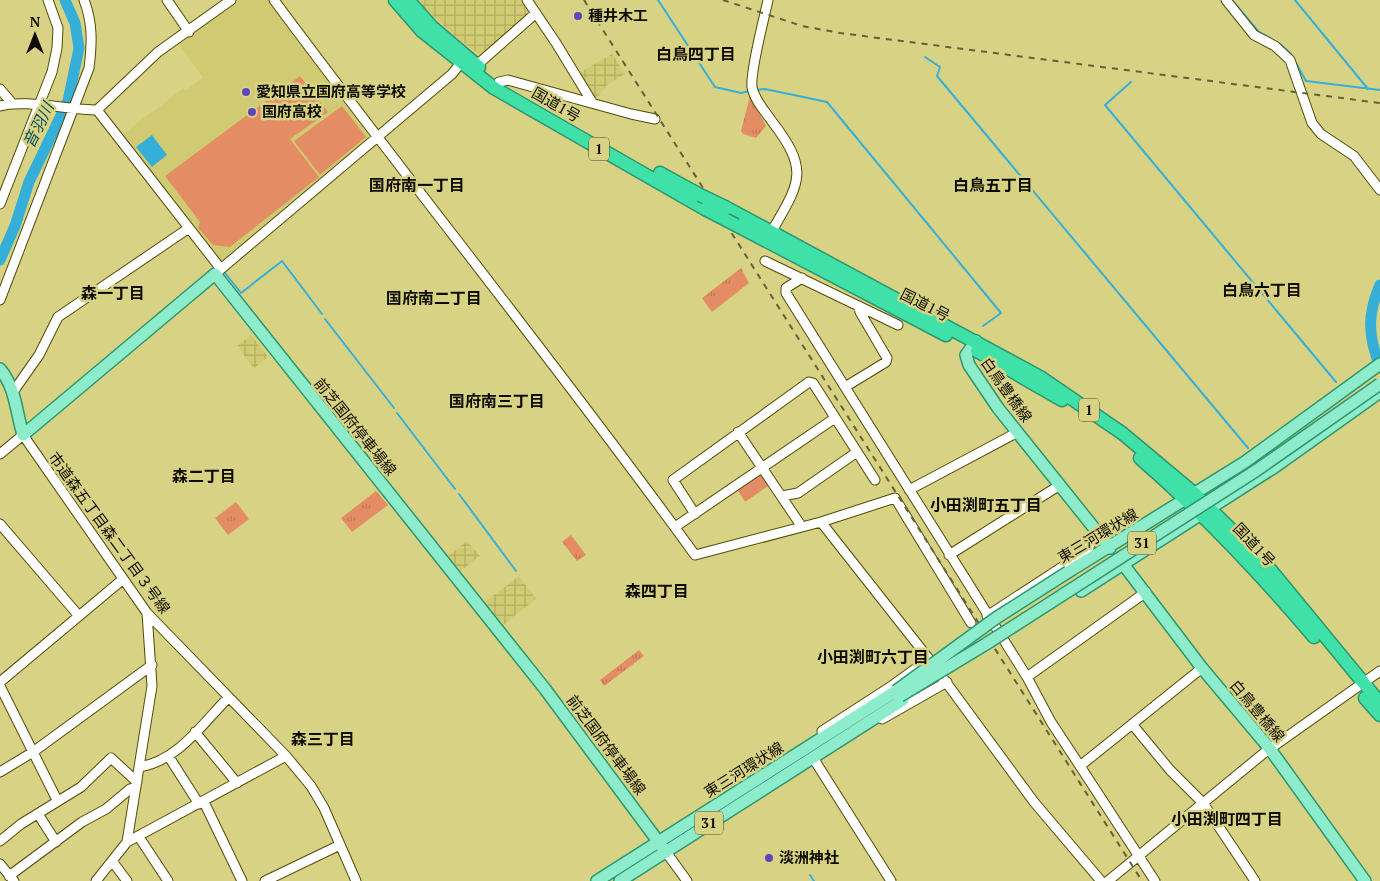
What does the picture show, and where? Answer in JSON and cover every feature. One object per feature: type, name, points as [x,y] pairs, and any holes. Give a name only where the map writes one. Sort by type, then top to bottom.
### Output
[{"type":"highway","name":"国道1号","points":[[395,0],[422,31],[518,102],[705,209],[736,225],[770,236]]},
{"type":"highway","name":"国道1号","points":[[408,0],[463,60],[477,65],[499,82],[700,195],[727,208],[770,236],[1040,377],[1122,433],[1265,563],[1360,685],[1380,716]]},
{"type":"highway","name":"国道1号","points":[[1360,685],[1380,703]]},
{"type":"main road","points":[[0,369],[8,379],[13,392],[23,435],[218,271]]},
{"type":"main road","name":"前芝国府停車場線","points":[[218,271],[545,688],[666,852]]},
{"type":"main road","name":"白鳥豊橋線","points":[[974,344],[966,355],[969,365],[1018,432],[1110,548]]},
{"type":"main road","name":"東三河環状線","points":[[620,881],[753,795],[900,696],[996,618],[1246,462],[1380,364]]},
{"type":"main road","name":"東三河環状線","points":[[597,881],[743,788],[811,756],[847,728],[986,644],[1257,470],[1380,384]]},
{"type":"main road","name":"東三河環状線","points":[[900,696],[1007,639],[1276,466],[1380,392]]},
{"type":"main road","name":"白鳥豊橋線","points":[[1123,564],[1202,668],[1270,749],[1364,881]]},
{"type":"street","points":[[0,204],[41,106],[52,72],[57,48],[58,28],[48,0]]},
{"type":"street","points":[[0,300],[36,209],[62,134],[89,68],[93,39],[89,14],[84,0]]},
{"type":"street","points":[[167,0],[189,32]]},
{"type":"street","points":[[0,106],[11,102],[72,110],[97,110],[158,52],[189,32],[231,0]]},
{"type":"street","points":[[274,0],[377,138],[573,391],[695,555],[821,522],[895,498],[971,623]]},
{"type":"street","points":[[527,0],[592,102]]},
{"type":"street","points":[[768,0],[752,88],[760,105],[790,144],[798,170],[794,190],[770,236]]},
{"type":"street","points":[[1226,0],[1254,35],[1275,46],[1290,60],[1312,124],[1321,134],[1354,156],[1380,190]]},
{"type":"street","points":[[477,65],[536,13]]},
{"type":"street","points":[[97,110],[189,228],[218,271],[452,74],[463,60]]},
{"type":"street","points":[[499,82],[508,80],[655,119]]},
{"type":"street","points":[[0,89],[11,102]]},
{"type":"street","points":[[13,392],[39,355],[58,316],[189,228]]},
{"type":"street","points":[[765,261],[898,325]]},
{"type":"street","points":[[802,278],[786,288],[786,293],[1026,677],[1051,722],[1155,881]]},
{"type":"street","points":[[845,387],[886,362],[887,358],[860,312],[859,306]]},
{"type":"street","points":[[695,514],[673,480],[809,382],[813,383],[874,480]]},
{"type":"street","points":[[675,528],[835,418]]},
{"type":"street","points":[[738,432],[802,527]]},
{"type":"street","points":[[909,490],[1018,432]]},
{"type":"street","points":[[0,454],[23,435]]},
{"type":"street","name":"市道森五丁目森二丁目３号線","points":[[23,435],[122,580],[147,613],[286,756],[317,794],[356,881]]},
{"type":"street","points":[[782,496],[798,493],[857,452]]},
{"type":"street","points":[[949,556],[1060,485]]},
{"type":"street","points":[[821,522],[947,682],[1034,802],[1101,881]]},
{"type":"street","points":[[0,524],[79,616]]},
{"type":"street","points":[[987,616],[1088,550],[1094,528]]},
{"type":"street","points":[[0,682],[122,580]]},
{"type":"street","points":[[1026,677],[1146,592]]},
{"type":"street","points":[[127,842],[152,686],[147,613]]},
{"type":"street","points":[[743,788],[762,771],[894,686],[929,659]]},
{"type":"street","points":[[0,772],[33,752],[152,665]]},
{"type":"street","points":[[1080,766],[1202,668]]},
{"type":"street","points":[[1108,881],[1270,749],[1380,670]]},
{"type":"street","points":[[891,881],[811,756],[947,682]]},
{"type":"street","points":[[0,686],[58,800]]},
{"type":"street","points":[[139,767],[154,765],[169,757],[228,698]]},
{"type":"street","points":[[1132,724],[1170,770],[1203,803],[1255,881]]},
{"type":"street","points":[[194,732],[237,784]]},
{"type":"street","points":[[96,881],[127,842],[286,756]]},
{"type":"street","points":[[169,757],[201,803],[242,881]]},
{"type":"street","points":[[0,841],[21,824],[81,787],[111,758],[136,784]]},
{"type":"street","points":[[0,864],[12,878],[82,822],[106,809],[136,784]]},
{"type":"street","points":[[38,814],[56,842]]},
{"type":"street","points":[[139,837],[168,881]]},
{"type":"street","points":[[265,881],[340,845]]},
{"type":"street","points":[[666,852],[687,881]]},
{"type":"street","points":[[112,861],[127,881]]},
{"type":"shaded area","name":"国府高校","points":[[238,0],[270,0],[368,133],[368,138],[221,263],[120,136],[184,88],[186,90],[203,78],[179,44]]},
{"type":"shaded area","points":[[416,0],[524,0],[533,12],[482,56],[458,39]]},
{"type":"shaded area","points":[[612,54],[625,74],[607,85],[595,100],[577,74]]},
{"type":"shaded area","points":[[251,335],[268,357],[254,368],[237,346]]},
{"type":"shaded area","points":[[467,541],[480,556],[460,571],[448,556]]},
{"type":"shaded area","points":[[519,576],[536,599],[503,625],[485,602]]},
{"type":"green space","points":[[300,76],[328,112],[290,139],[319,177],[230,247],[213,245],[198,228],[200,222],[165,176]]},
{"type":"green space","points":[[750,96],[766,126],[756,138],[743,134],[741,131]]},
{"type":"green space","points":[[342,106],[366,137],[320,175],[294,141]]},
{"type":"green space","points":[[741,268],[749,283],[712,312],[702,298]]},
{"type":"green space","points":[[763,472],[771,484],[745,502],[737,489]]},
{"type":"green space","points":[[376,491],[388,505],[352,532],[341,518]]},
{"type":"green space","points":[[236,502],[249,519],[228,535],[215,518]]},
{"type":"green space","points":[[571,535],[586,555],[577,561],[562,542]]},
{"type":"green space","points":[[639,650],[644,656],[604,686],[600,680]]},
{"type":"water","points":[[152,135],[167,155],[152,167],[136,147]]},
{"type":"waterway","name":"音羽川","points":[[0,260],[15,226],[29,182],[68,101],[79,48],[75,23],[65,0]]},
{"type":"waterway","points":[[658,0],[715,87],[741,93],[749,91]]},
{"type":"waterway","points":[[1232,0],[1258,31],[1280,44],[1291,54],[1306,81],[1380,90]]},
{"type":"waterway","points":[[1295,0],[1368,89]]},
{"type":"waterway","points":[[925,57],[940,67],[937,76],[1248,448]]},
{"type":"waterway","points":[[1131,82],[1105,105],[1336,382]]},
{"type":"waterway","points":[[756,90],[765,89],[827,102],[1001,313],[983,326]]},
{"type":"waterway","points":[[225,273],[241,293],[282,261],[322,314]]},
{"type":"waterway","points":[[1380,285],[1371,316],[1371,335],[1380,366]]},
{"type":"waterway","points":[[325,319],[394,408]]},
{"type":"waterway","points":[[397,413],[455,489]]},
{"type":"waterway","points":[[459,494],[516,571]]},
{"type":"waterway","points":[[810,875],[814,881]]},
{"type":"railway","points":[[584,0],[1142,881]]},
{"type":"railway","points":[[723,0],[802,26],[840,33],[1380,103]]},
{"type":"place","name":"種井木工","points":[[578,16]]},
{"type":"place","name":"愛知県立国府高等学校","points":[[246,92]]},
{"type":"place","name":"国府高校","points":[[252,112]]},
{"type":"place","name":"淡洲神社","points":[[769,858]]},
{"type":"district","name":"白鳥四丁目","points":[[696,54]]},
{"type":"district","name":"国府南一丁目","points":[[417,185]]},
{"type":"district","name":"白鳥五丁目","points":[[993,185]]},
{"type":"district","name":"白鳥六丁目","points":[[1262,290]]},
{"type":"district","name":"森一丁目","points":[[113,293]]},
{"type":"district","name":"国府南二丁目","points":[[434,298]]},
{"type":"district","name":"国府南三丁目","points":[[497,401]]},
{"type":"district","name":"森二丁目","points":[[204,476]]},
{"type":"district","name":"小田渕町五丁目","points":[[986,505]]},
{"type":"district","name":"森四丁目","points":[[657,591]]},
{"type":"district","name":"小田渕町六丁目","points":[[873,657]]},
{"type":"district","name":"森三丁目","points":[[323,739]]},
{"type":"district","name":"小田渕町四丁目","points":[[1227,819]]}]
